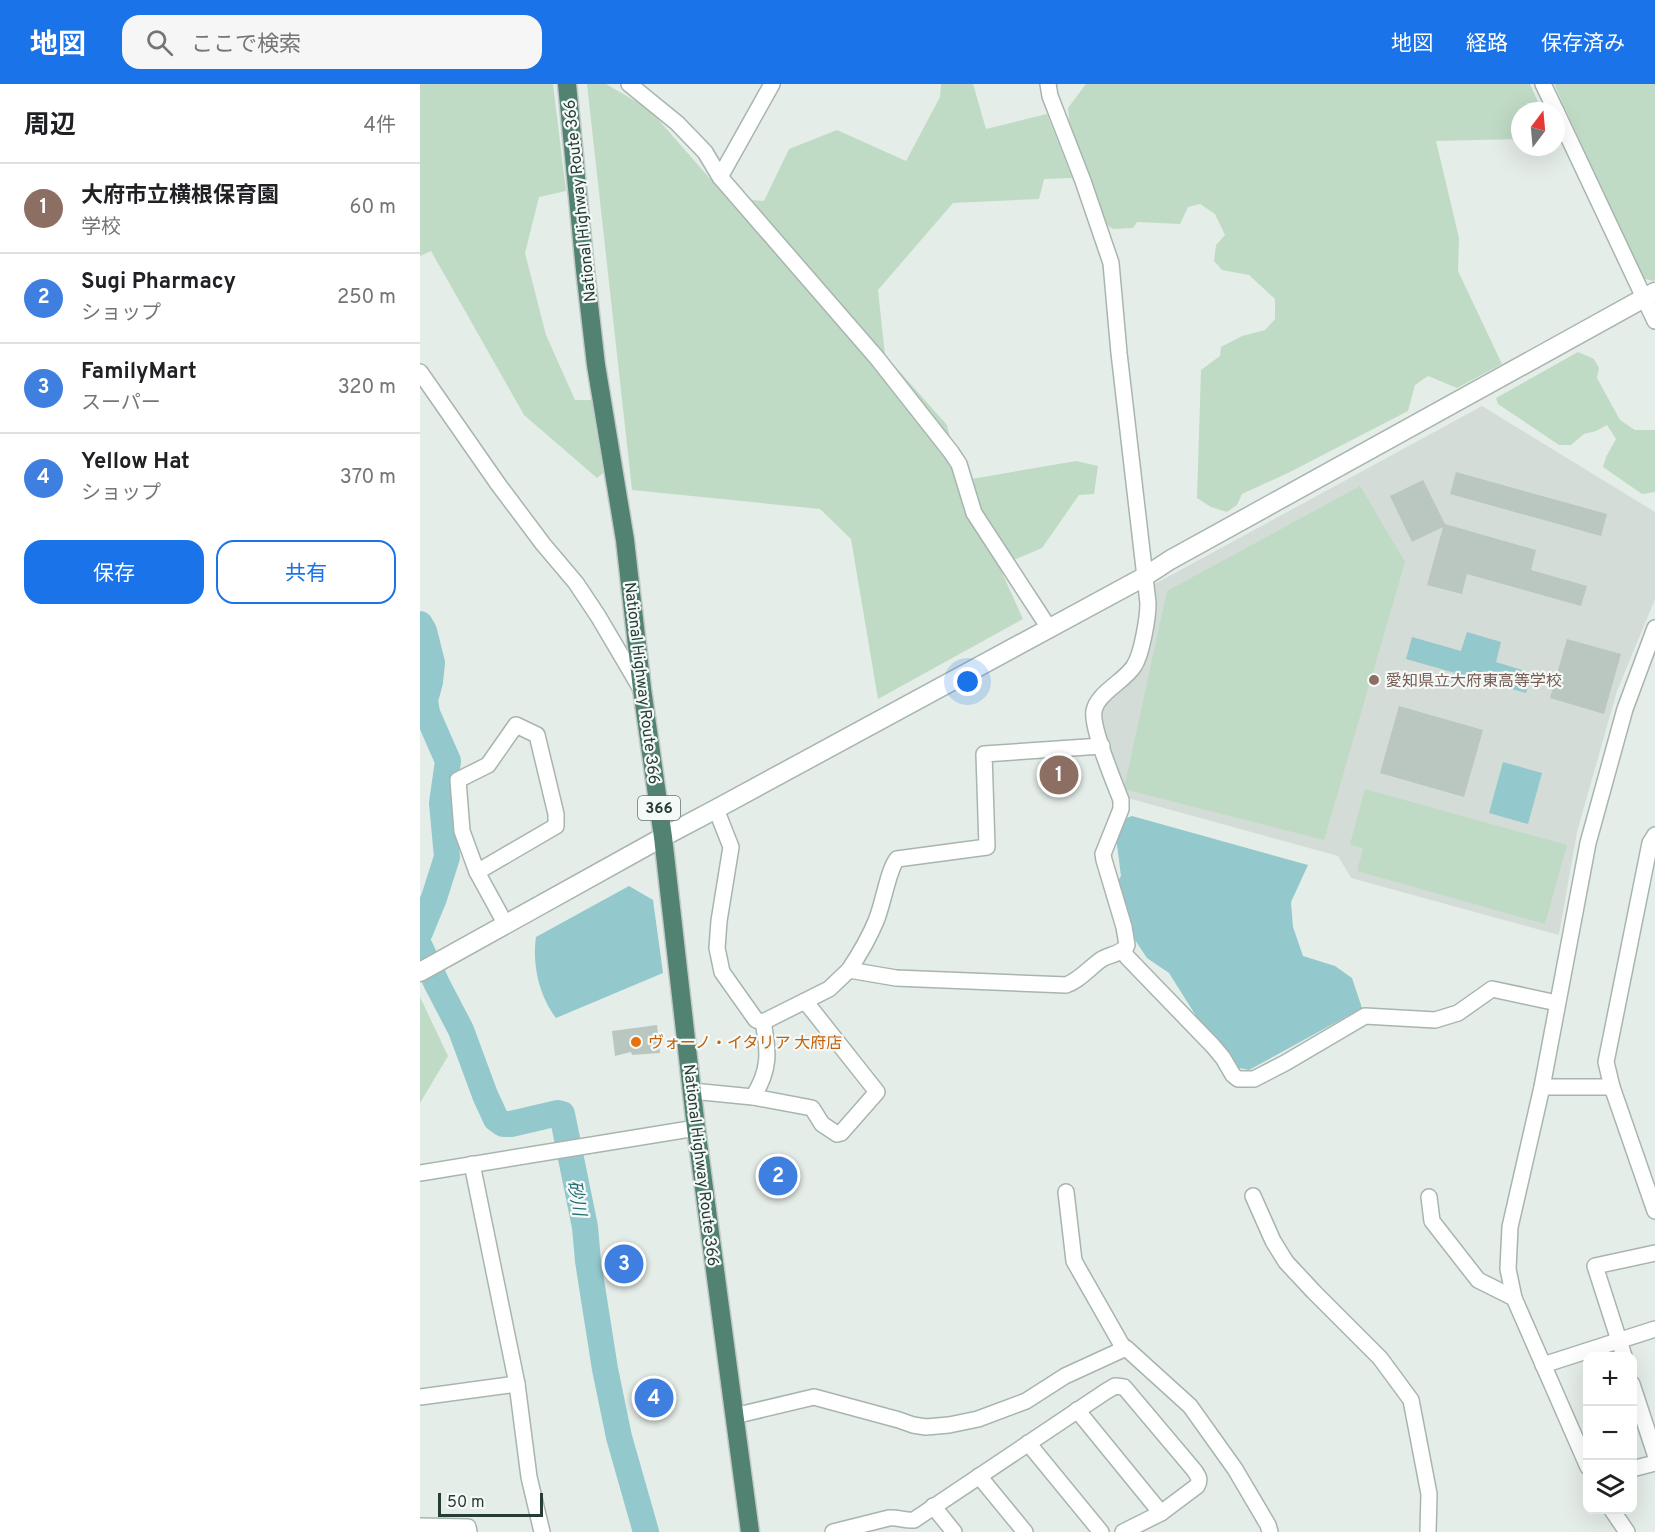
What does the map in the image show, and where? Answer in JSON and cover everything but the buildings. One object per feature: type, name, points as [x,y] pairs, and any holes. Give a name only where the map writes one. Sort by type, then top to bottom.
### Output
[{"type":"highway","name":"National Highway Route 366","points":[[567,84],[595,354],[625,540],[642,689],[663,837],[696,1128],[750,1532]]},
{"type":"street","points":[[629,84],[677,123],[705,152],[720,177],[877,358],[951,452],[959,464],[974,513],[1049,628]]},
{"type":"street","points":[[720,177],[772,84]]},
{"type":"street","points":[[849,970],[896,978],[1066,985],[1100,960],[1124,951],[1127,945],[1103,854],[1121,809],[1121,800],[1094,719],[1095,705],[1136,664],[1148,618],[1148,603],[1111,262],[1050,96],[1048,84]]},
{"type":"street","points":[[1543,84],[1552,102]]},
{"type":"street","points":[[1565,129],[1650,295],[1655,321]]},
{"type":"street","points":[[420,972],[663,837],[1144,577],[1191,548],[1650,295]]},
{"type":"street","points":[[420,372],[498,484],[576,583],[642,689]]},
{"type":"street","points":[[1584,1460],[1514,1298],[1508,1269],[1510,1227],[1542,1087],[1588,843],[1625,709],[1655,628]]},
{"type":"street","points":[[477,872],[556,826],[556,814],[537,735],[516,725],[488,765],[458,780],[462,831],[477,872],[506,925]]},
{"type":"street","points":[[716,809],[731,847],[722,898],[717,948],[722,972],[756,1020],[763,1022],[829,989],[849,970],[876,921],[893,864],[897,859],[987,847],[984,754],[1102,746]]},
{"type":"street","points":[[1655,834],[1650,843],[1648,889],[1606,1062],[1612,1087],[1655,1211]]},
{"type":"street","points":[[1124,951],[1127,957],[1213,1046],[1238,1079],[1254,1079],[1285,1064],[1365,1016],[1435,1020],[1458,1013],[1492,989],[1557,1003]]},
{"type":"street","points":[[692,1091],[753,1097],[812,1108],[822,1124],[837,1134],[842,1133],[877,1092],[805,1001]]},
{"type":"street","points":[[753,1097],[766,1070],[766,1041],[763,1022]]},
{"type":"street","points":[[1542,1087],[1612,1087]]},
{"type":"street","points":[[420,1173],[696,1128]]},
{"type":"street","points":[[472,1164],[517,1384],[529,1477],[542,1532]]},
{"type":"street","points":[[1066,1192],[1074,1261],[1124,1349]]},
{"type":"street","points":[[1253,1196],[1273,1241],[1286,1262],[1380,1358],[1410,1400],[1429,1494],[1428,1532]]},
{"type":"street","points":[[1429,1197],[1432,1221],[1478,1280],[1514,1298]]},
{"type":"street","points":[[1622,1352],[1594,1266],[1655,1253]]},
{"type":"street","points":[[1544,1365],[1655,1329]]},
{"type":"street","points":[[734,1416],[814,1397],[913,1425],[949,1425],[978,1419],[1026,1401],[1065,1376],[1126,1348],[1190,1406],[1235,1469],[1270,1532]]},
{"type":"street","points":[[420,1397],[517,1384]]},
{"type":"street","points":[[833,1532],[889,1518],[914,1520],[1115,1386],[1124,1387],[1199,1477],[1197,1486],[1161,1513],[1123,1532]]},
{"type":"street","points":[[1637,1399],[1655,1454]]},
{"type":"street","points":[[1077,1410],[1161,1513]]},
{"type":"street","points":[[1028,1443],[1101,1532]]},
{"type":"street","points":[[1637,1468],[1655,1463]]},
{"type":"street","points":[[979,1476],[1025,1532]]},
{"type":"street","points":[[933,1506],[954,1532]]},
{"type":"street","points":[[1615,1514],[1627,1532]]},
{"type":"street","points":[[420,1526],[468,1527],[469,1532]]},
{"type":"shaded area","name":"愛知県立大府東高等学校","points":[[1482,406],[1655,512],[1655,599],[1617,691],[1577,832],[1559,935],[1351,878],[1338,856],[1124,797],[1100,724],[1105,700],[1139,668],[1155,620],[1153,585]]},
{"type":"green space","points":[[420,84],[553,84],[566,191],[539,197],[525,253],[546,335],[575,400],[593,400],[603,473],[597,478],[524,415],[431,251],[420,256]]},
{"type":"green space","points":[[587,84],[606,84],[649,109],[727,198],[764,201],[789,149],[837,130],[906,161],[940,97],[941,84],[973,84],[986,129],[1047,114],[1072,178],[1044,179],[1039,199],[953,203],[878,290],[885,355],[947,425],[960,481],[1076,461],[1098,466],[1094,494],[1079,495],[1042,548],[999,566],[1023,619],[878,699],[851,539],[820,509],[632,490]]},
{"type":"green space","points":[[1086,84],[1530,84],[1538,102],[1511,102],[1511,139],[1436,141],[1459,238],[1458,271],[1502,364],[1457,388],[1428,376],[1415,385],[1408,411],[1242,494],[1237,505],[1227,512],[1211,507],[1197,498],[1201,370],[1220,356],[1221,347],[1242,336],[1265,330],[1275,319],[1275,299],[1249,275],[1222,270],[1214,261],[1216,245],[1225,235],[1215,214],[1200,204],[1188,207],[1180,224],[1137,222],[1133,228],[1113,229],[1107,225],[1070,127],[1068,108]]},
{"type":"green space","points":[[1554,84],[1655,84],[1655,280],[1642,278],[1565,108],[1565,102],[1562,102]]},
{"type":"green space","points":[[1578,352],[1594,359],[1599,368],[1597,378],[1620,420],[1635,430],[1655,430],[1655,492],[1642,494],[1603,467],[1616,439],[1607,425],[1584,434],[1571,445],[1559,445],[1498,404],[1496,398]]},
{"type":"green space","points":[[1360,486],[1405,562],[1324,840],[1124,789],[1167,591]]},
{"type":"green space","points":[[1365,789],[1567,845],[1545,924],[1357,871],[1363,849],[1350,844]]},
{"type":"green space","points":[[420,997],[448,1056],[420,1103]]},
{"type":"water","points":[[1467,632],[1501,642],[1496,662],[1532,673],[1526,693],[1406,659],[1412,637],[1461,651]]},
{"type":"water","points":[[1503,762],[1542,773],[1528,824],[1489,813]]},
{"type":"water","points":[[1132,816],[1308,865],[1291,902],[1293,927],[1303,956],[1335,966],[1352,978],[1362,1008],[1249,1070],[1239,1068],[1205,1030],[1169,973],[1147,958],[1129,926],[1118,881],[1121,876],[1116,837],[1124,819]]},
{"type":"water","points":[[629,886],[653,900],[663,973],[556,1018],[545,1000],[538,979],[535,958],[536,937]]},
{"type":"waterway","name":"砂川","points":[[420,624],[432,663],[425,700],[427,713],[448,761],[442,803],[447,857],[420,932]]},
{"type":"waterway","name":"砂川","points":[[420,947],[461,1030],[496,1119],[503,1124],[511,1124],[562,1114],[585,1227],[605,1369],[619,1437],[646,1532]]},
{"type":"place","name":"愛知県立大府東高等学校","points":[[1374,680]]},
{"type":"place","name":"大府市立横根保育園","points":[[1059,775]]},
{"type":"place","name":"ヴォーノ・イタリア 大府店","points":[[636,1042]]},
{"type":"place","name":"Sugi Pharmacy","points":[[778,1176]]},
{"type":"place","name":"FamilyMart","points":[[624,1264]]},
{"type":"place","name":"Yellow Hat","points":[[654,1398]]}]
